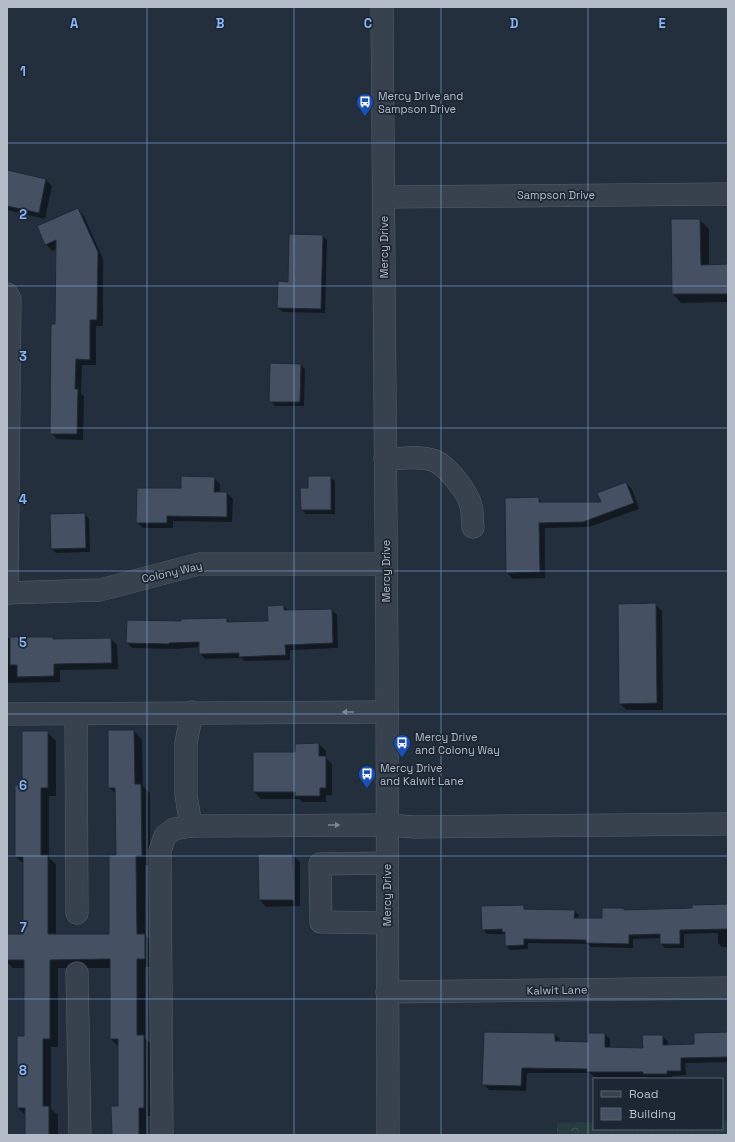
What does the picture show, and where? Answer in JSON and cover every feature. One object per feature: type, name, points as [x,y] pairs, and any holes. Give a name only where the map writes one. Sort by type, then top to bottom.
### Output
[{"type":"street","name":"Mercy Drive","points":[[382,7],[386,564],[386,992],[388,1135]]},
{"type":"street","name":"Sampson Drive","points":[[384,196],[728,194]]},
{"type":"street","points":[[7,294],[10,299],[7,593]]},
{"type":"street","points":[[385,459],[419,458],[434,461],[447,469],[466,495],[471,505],[472,527]]},
{"type":"street","name":"Colony Way","points":[[7,593],[100,590],[199,564],[386,564]]},
{"type":"street","points":[[191,826],[186,795],[186,743],[192,712]]},
{"type":"street","points":[[7,714],[386,712]]},
{"type":"street","points":[[76,714],[77,913]]},
{"type":"street","points":[[162,1135],[160,851],[165,836],[174,829],[191,826],[295,825],[386,825],[415,827],[728,824]]},
{"type":"street","points":[[386,863],[320,864],[321,922],[386,923]]},
{"type":"street","points":[[77,973],[80,1135]]},
{"type":"street","name":"Kalwit Lane","points":[[386,992],[728,988]]},
{"type":"green space","points":[[723,1121],[728,1121],[728,1135],[557,1135],[557,1123],[593,1122],[593,1130],[723,1130]]},
{"type":"building","points":[[7,170],[46,179],[39,213],[7,206]]},
{"type":"building","points":[[78,208],[98,252],[97,320],[90,320],[90,360],[76,359],[75,389],[78,389],[77,434],[50,434],[51,324],[55,324],[56,240],[45,245],[37,226]]},
{"type":"building","points":[[671,219],[700,219],[701,265],[728,264],[728,294],[672,294]]},
{"type":"building","points":[[289,234],[323,235],[321,309],[277,308],[278,281],[288,282]]},
{"type":"building","points":[[270,363],[301,364],[300,402],[269,402]]},
{"type":"building","points":[[181,476],[215,477],[214,492],[227,492],[227,517],[167,516],[167,523],[136,523],[137,488],[181,488]]},
{"type":"building","points":[[308,476],[331,476],[331,510],[301,510],[300,488],[308,488]]},
{"type":"building","points":[[626,482],[634,503],[583,522],[539,523],[540,572],[506,573],[505,498],[539,497],[539,502],[601,502],[597,493]]},
{"type":"building","points":[[85,513],[86,548],[51,549],[50,514]]},
{"type":"building","points":[[656,603],[657,703],[619,704],[618,604]]},
{"type":"building","points":[[284,605],[284,610],[332,609],[333,643],[285,645],[286,655],[239,657],[239,653],[199,654],[199,642],[169,644],[126,643],[127,620],[181,621],[181,619],[227,618],[227,622],[268,621],[267,606]]},
{"type":"building","points":[[10,637],[53,637],[53,639],[111,638],[112,663],[54,664],[54,676],[17,677],[17,665],[10,665]]},
{"type":"building","points":[[108,730],[134,730],[135,784],[141,784],[142,856],[136,856],[137,934],[145,934],[145,959],[137,959],[137,1035],[144,1035],[144,1108],[139,1108],[139,1135],[112,1135],[111,1106],[118,1106],[118,1039],[110,1039],[110,959],[50,960],[50,1039],[43,1039],[43,1106],[49,1106],[49,1135],[25,1135],[25,1108],[17,1108],[17,1036],[24,1036],[24,960],[7,960],[7,934],[23,934],[23,857],[15,857],[15,785],[22,785],[22,731],[48,731],[48,788],[41,788],[41,855],[48,855],[48,934],[109,934],[109,855],[116,855],[115,788],[108,788]]},
{"type":"building","points":[[319,743],[319,756],[326,756],[326,788],[320,788],[320,796],[295,796],[295,792],[253,792],[253,752],[295,752],[295,744]]},
{"type":"building","points":[[258,854],[293,854],[294,900],[259,900]]},
{"type":"building","points":[[728,904],[728,929],[680,930],[680,944],[660,944],[660,934],[629,935],[629,944],[586,943],[586,940],[524,939],[524,945],[505,946],[505,932],[502,932],[502,929],[482,930],[481,906],[524,905],[524,909],[575,910],[574,918],[602,918],[602,908],[624,908],[624,910],[692,908],[692,905]]},
{"type":"building","points":[[484,1032],[555,1033],[555,1041],[588,1042],[588,1033],[605,1033],[605,1047],[643,1048],[642,1035],[663,1035],[663,1045],[694,1044],[694,1033],[728,1032],[728,1057],[681,1058],[681,1071],[667,1071],[667,1074],[643,1074],[643,1072],[587,1072],[587,1069],[522,1068],[521,1086],[482,1085]]},
{"type":"place","name":"Mercy Drive and Sampson Drive","points":[[365,117]]},
{"type":"place","name":"Mercy Drive and Colony Way","points":[[402,758]]},
{"type":"place","name":"Mercy Drive and Kalwit Lane","points":[[367,789]]}]
